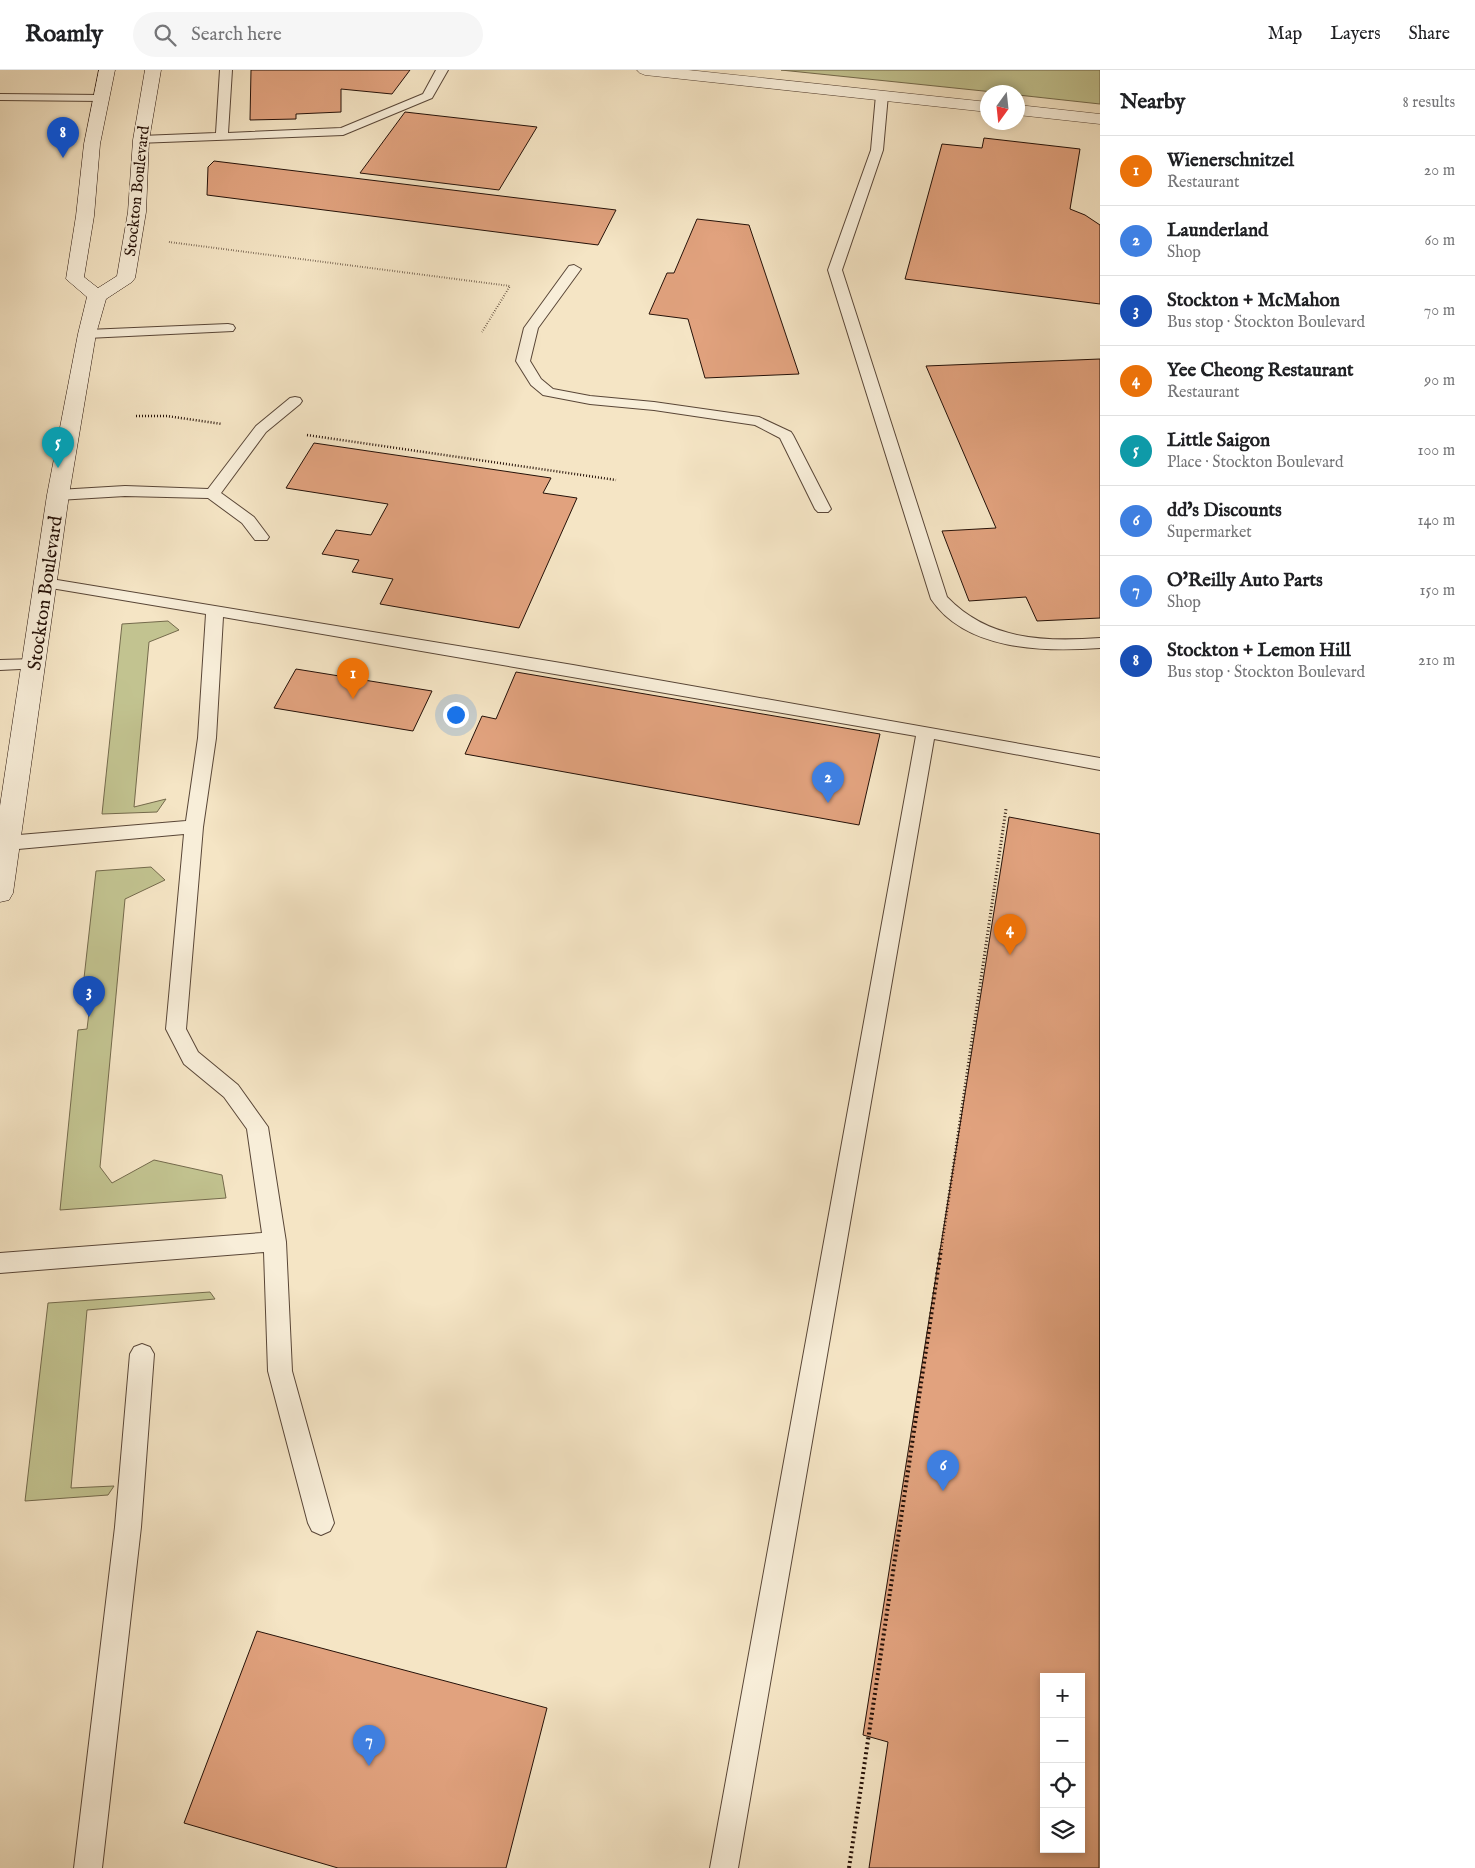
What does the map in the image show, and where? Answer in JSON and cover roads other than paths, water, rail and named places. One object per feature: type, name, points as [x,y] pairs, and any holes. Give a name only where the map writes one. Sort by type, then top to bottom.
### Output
[{"type":"main road","points":[[97,296],[75,279],[85,216],[92,144],[107,70]]},
{"type":"main road","name":"Stockton Boulevard","points":[[0,893],[58,495],[87,334],[97,296],[126,278],[136,212],[141,140],[153,70]]},
{"type":"main road","points":[[645,70],[725,74],[980,106]]},
{"type":"main road","points":[[1025,111],[1100,119]]},
{"type":"lane","points":[[222,135],[226,70]]},
{"type":"lane","points":[[141,140],[343,131],[428,96],[442,70]]},
{"type":"lane","points":[[882,95],[877,150],[835,270],[938,599],[964,622],[990,632],[1029,643],[1069,646],[1100,644]]},
{"type":"lane","points":[[0,97],[101,98]]},
{"type":"lane","points":[[574,269],[531,328],[523,361],[536,382],[548,392],[590,400],[654,406],[759,421],[776,428],[786,434],[823,509]]},
{"type":"lane","points":[[87,334],[228,328]]},
{"type":"lane","points":[[212,494],[261,429],[294,401]]},
{"type":"lane","points":[[58,495],[125,491],[212,494],[248,520],[261,537]]},
{"type":"lane","points":[[46,583],[215,610],[926,732],[1100,764]]},
{"type":"lane","points":[[215,610],[207,738],[194,827],[176,1030],[191,1058],[231,1091],[257,1127],[275,1242],[280,1371],[321,1523]]},
{"type":"lane","points":[[0,665],[34,664]]},
{"type":"lane","points":[[724,1868],[926,732]]},
{"type":"lane","points":[[8,843],[194,827]]},
{"type":"lane","points":[[0,1263],[275,1242]]},
{"type":"lane","points":[[88,1868],[128,1527],[142,1354]]},
{"type":"place","name":"Stockton + Lemon Hill","points":[[63,158]]},
{"type":"place","name":"Little Saigon","points":[[58,468]]},
{"type":"place","name":"Wienerschnitzel","points":[[353,699]]},
{"type":"place","name":"Launderland","points":[[828,803]]},
{"type":"place","name":"Yee Cheong Restaurant","points":[[1010,955]]},
{"type":"place","name":"Stockton + McMahon","points":[[89,1017]]},
{"type":"place","name":"dd's Discounts","points":[[943,1491]]},
{"type":"place","name":"O'Reilly Auto Parts","points":[[369,1766]]}]
